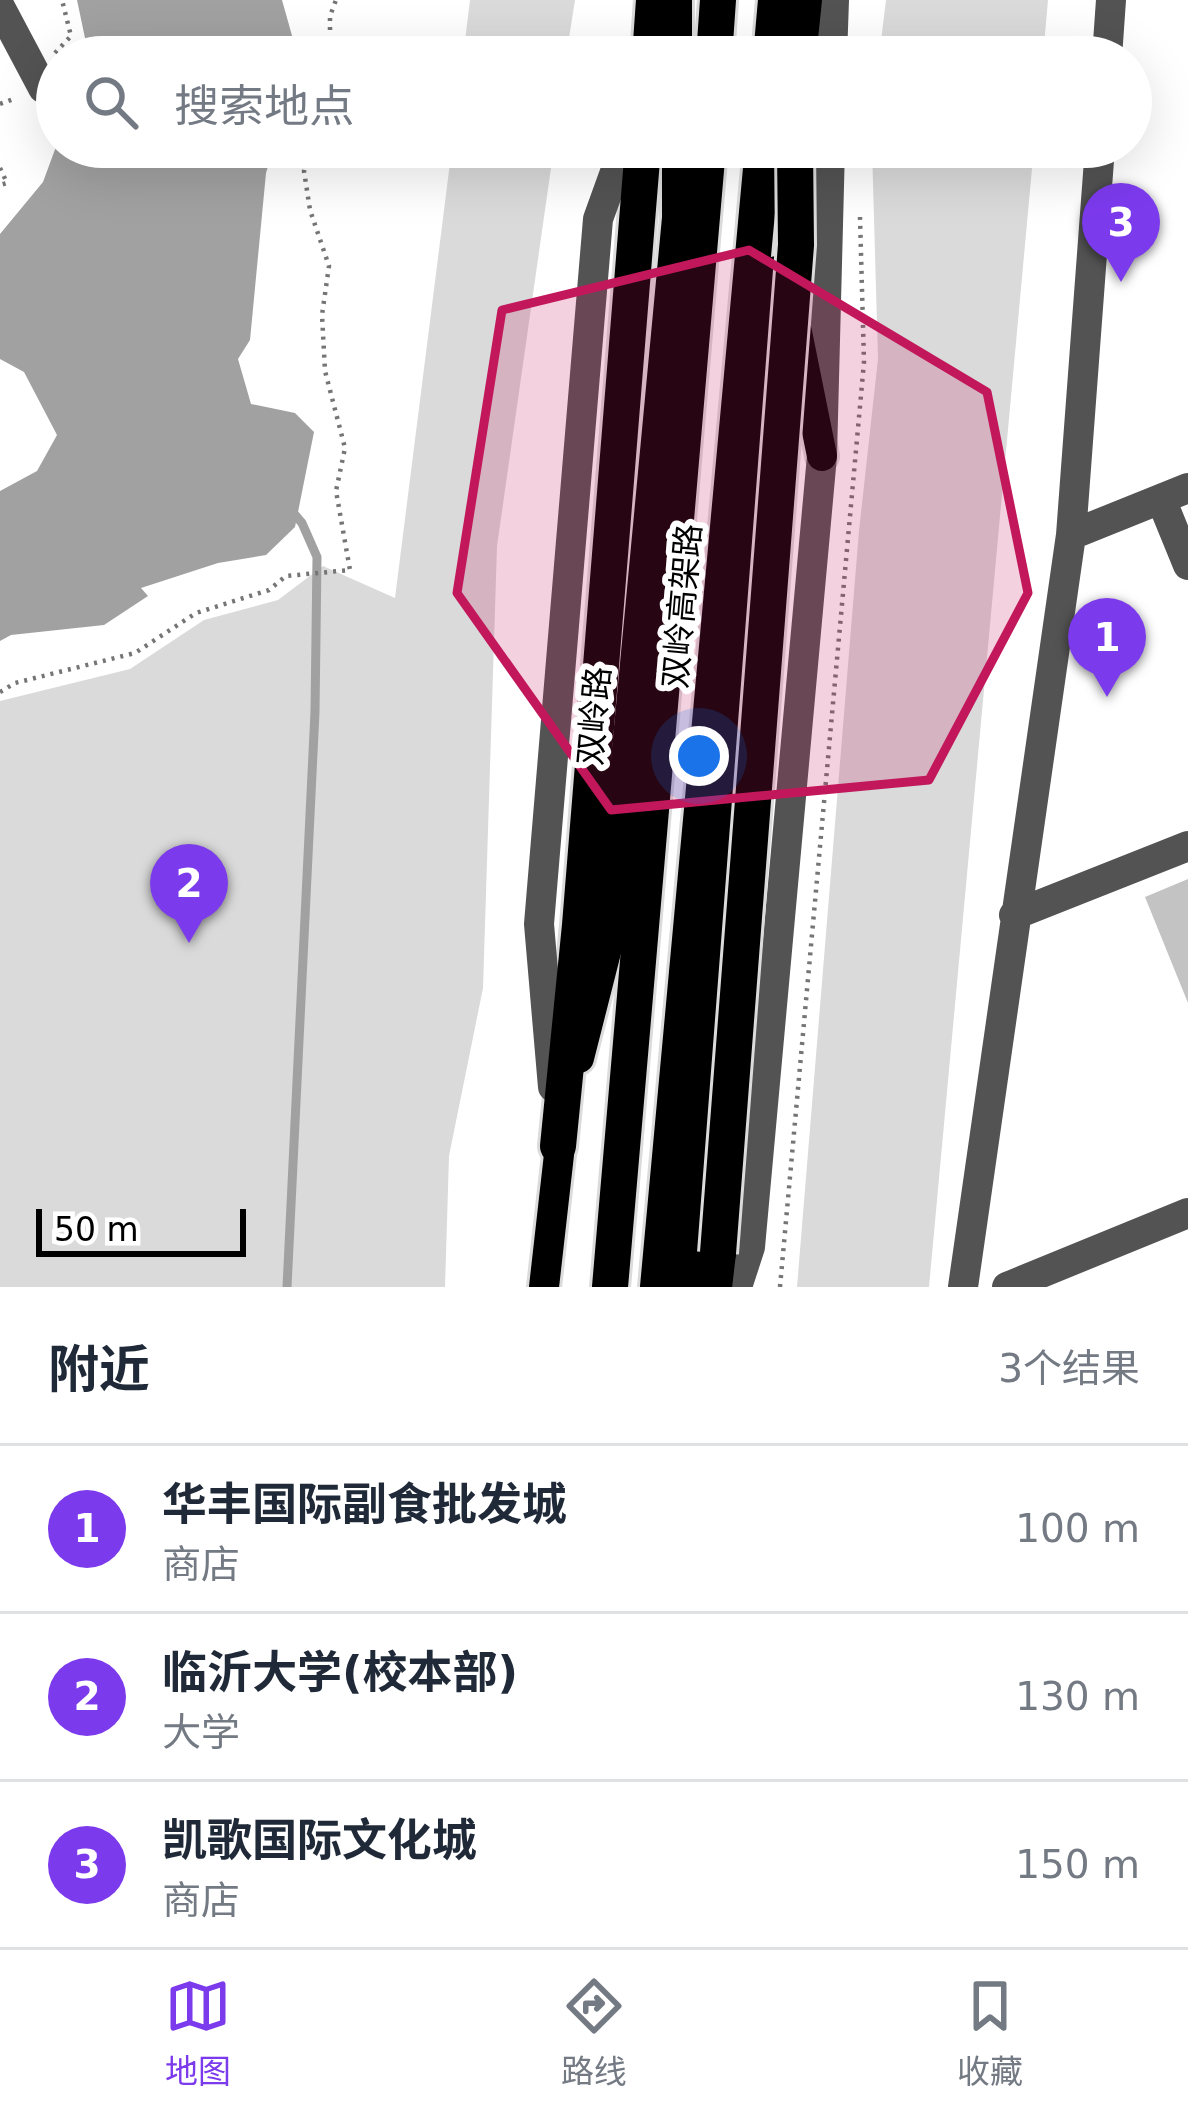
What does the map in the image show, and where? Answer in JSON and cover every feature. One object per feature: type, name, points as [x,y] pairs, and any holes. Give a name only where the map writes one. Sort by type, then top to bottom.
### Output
[{"type":"highway","points":[[715,36],[718,0]]},
{"type":"highway","points":[[773,36],[776,0]]},
{"type":"highway","points":[[793,0],[796,36]]},
{"type":"highway","points":[[659,36],[669,1]]},
{"type":"highway","points":[[558,1146],[641,168]]},
{"type":"highway","name":"双岭高架路","points":[[610,1287],[706,168]]},
{"type":"highway","name":"双岭高架路","points":[[658,1287],[761,168]]},
{"type":"highway","points":[[716,1270],[796,245],[794,168]]},
{"type":"main road","points":[[801,36],[807,0]]},
{"type":"main road","points":[[669,1],[674,36]]},
{"type":"main road","name":"双岭路","points":[[544,1287],[558,1146],[608,940],[677,218],[677,168]]},
{"type":"main road","points":[[689,1287],[686,1247],[790,168]]},
{"type":"main road","points":[[780,246],[822,456]]},
{"type":"street","points":[[833,36],[834,0]]},
{"type":"street","points":[[1108,36],[1111,0]]},
{"type":"street","points":[[0,8],[36,75]]},
{"type":"street","points":[[558,1146],[539,924],[598,219],[616,168]]},
{"type":"street","points":[[737,1287],[750,1247],[822,456],[829,168]]},
{"type":"street","points":[[963,1287],[1071,536],[1098,168]]},
{"type":"street","points":[[1071,536],[1174,493],[1188,565]]},
{"type":"street","points":[[1014,914],[1188,846]]},
{"type":"street","points":[[1007,1287],[1188,1213]]},
{"type":"path","points":[[331,36],[336,0]]},
{"type":"path","points":[[0,168],[7,182],[0,185]]},
{"type":"path","points":[[0,692],[15,683],[135,653],[196,613],[268,590],[286,576],[350,570],[336,491],[345,448],[326,371],[322,315],[329,266],[310,210],[304,168]]},
{"type":"highlighted area","points":[[749,250],[987,392],[1028,593],[929,780],[611,810],[457,593],[502,310]]},
{"type":"shaded area","points":[[77,0],[282,0],[292,36],[85,36]]},
{"type":"shaded area","points":[[470,0],[575,0],[569,36],[466,36]]},
{"type":"shaded area","points":[[886,0],[1048,0],[1045,36],[882,36]]},
{"type":"shaded area","points":[[48,168],[268,168],[250,340],[238,359],[251,404],[295,413],[314,432],[295,527],[266,555],[218,563],[141,588],[148,596],[104,625],[11,635],[0,641],[0,491],[37,471],[57,435],[24,372],[0,359],[0,234],[43,182]]},
{"type":"shaded area","points":[[449,168],[551,168],[497,546],[483,988],[449,1156],[445,1287],[0,1287],[0,701],[130,669],[204,620],[278,600],[323,566],[395,598]]},
{"type":"shaded area","points":[[873,168],[1032,168],[929,1287],[797,1287],[859,531],[878,359]]},
{"type":"building","points":[[1188,879],[1188,1003],[1145,897]]},
{"type":"waterway","points":[[287,1287],[315,712],[317,557],[290,509]]},
{"type":"place","name":"凯歌国际文化城","points":[[1121,282]]},
{"type":"place","name":"华丰国际副食批发城","points":[[1107,697]]},
{"type":"place","name":"临沂大学(校本部)","points":[[189,943]]}]
